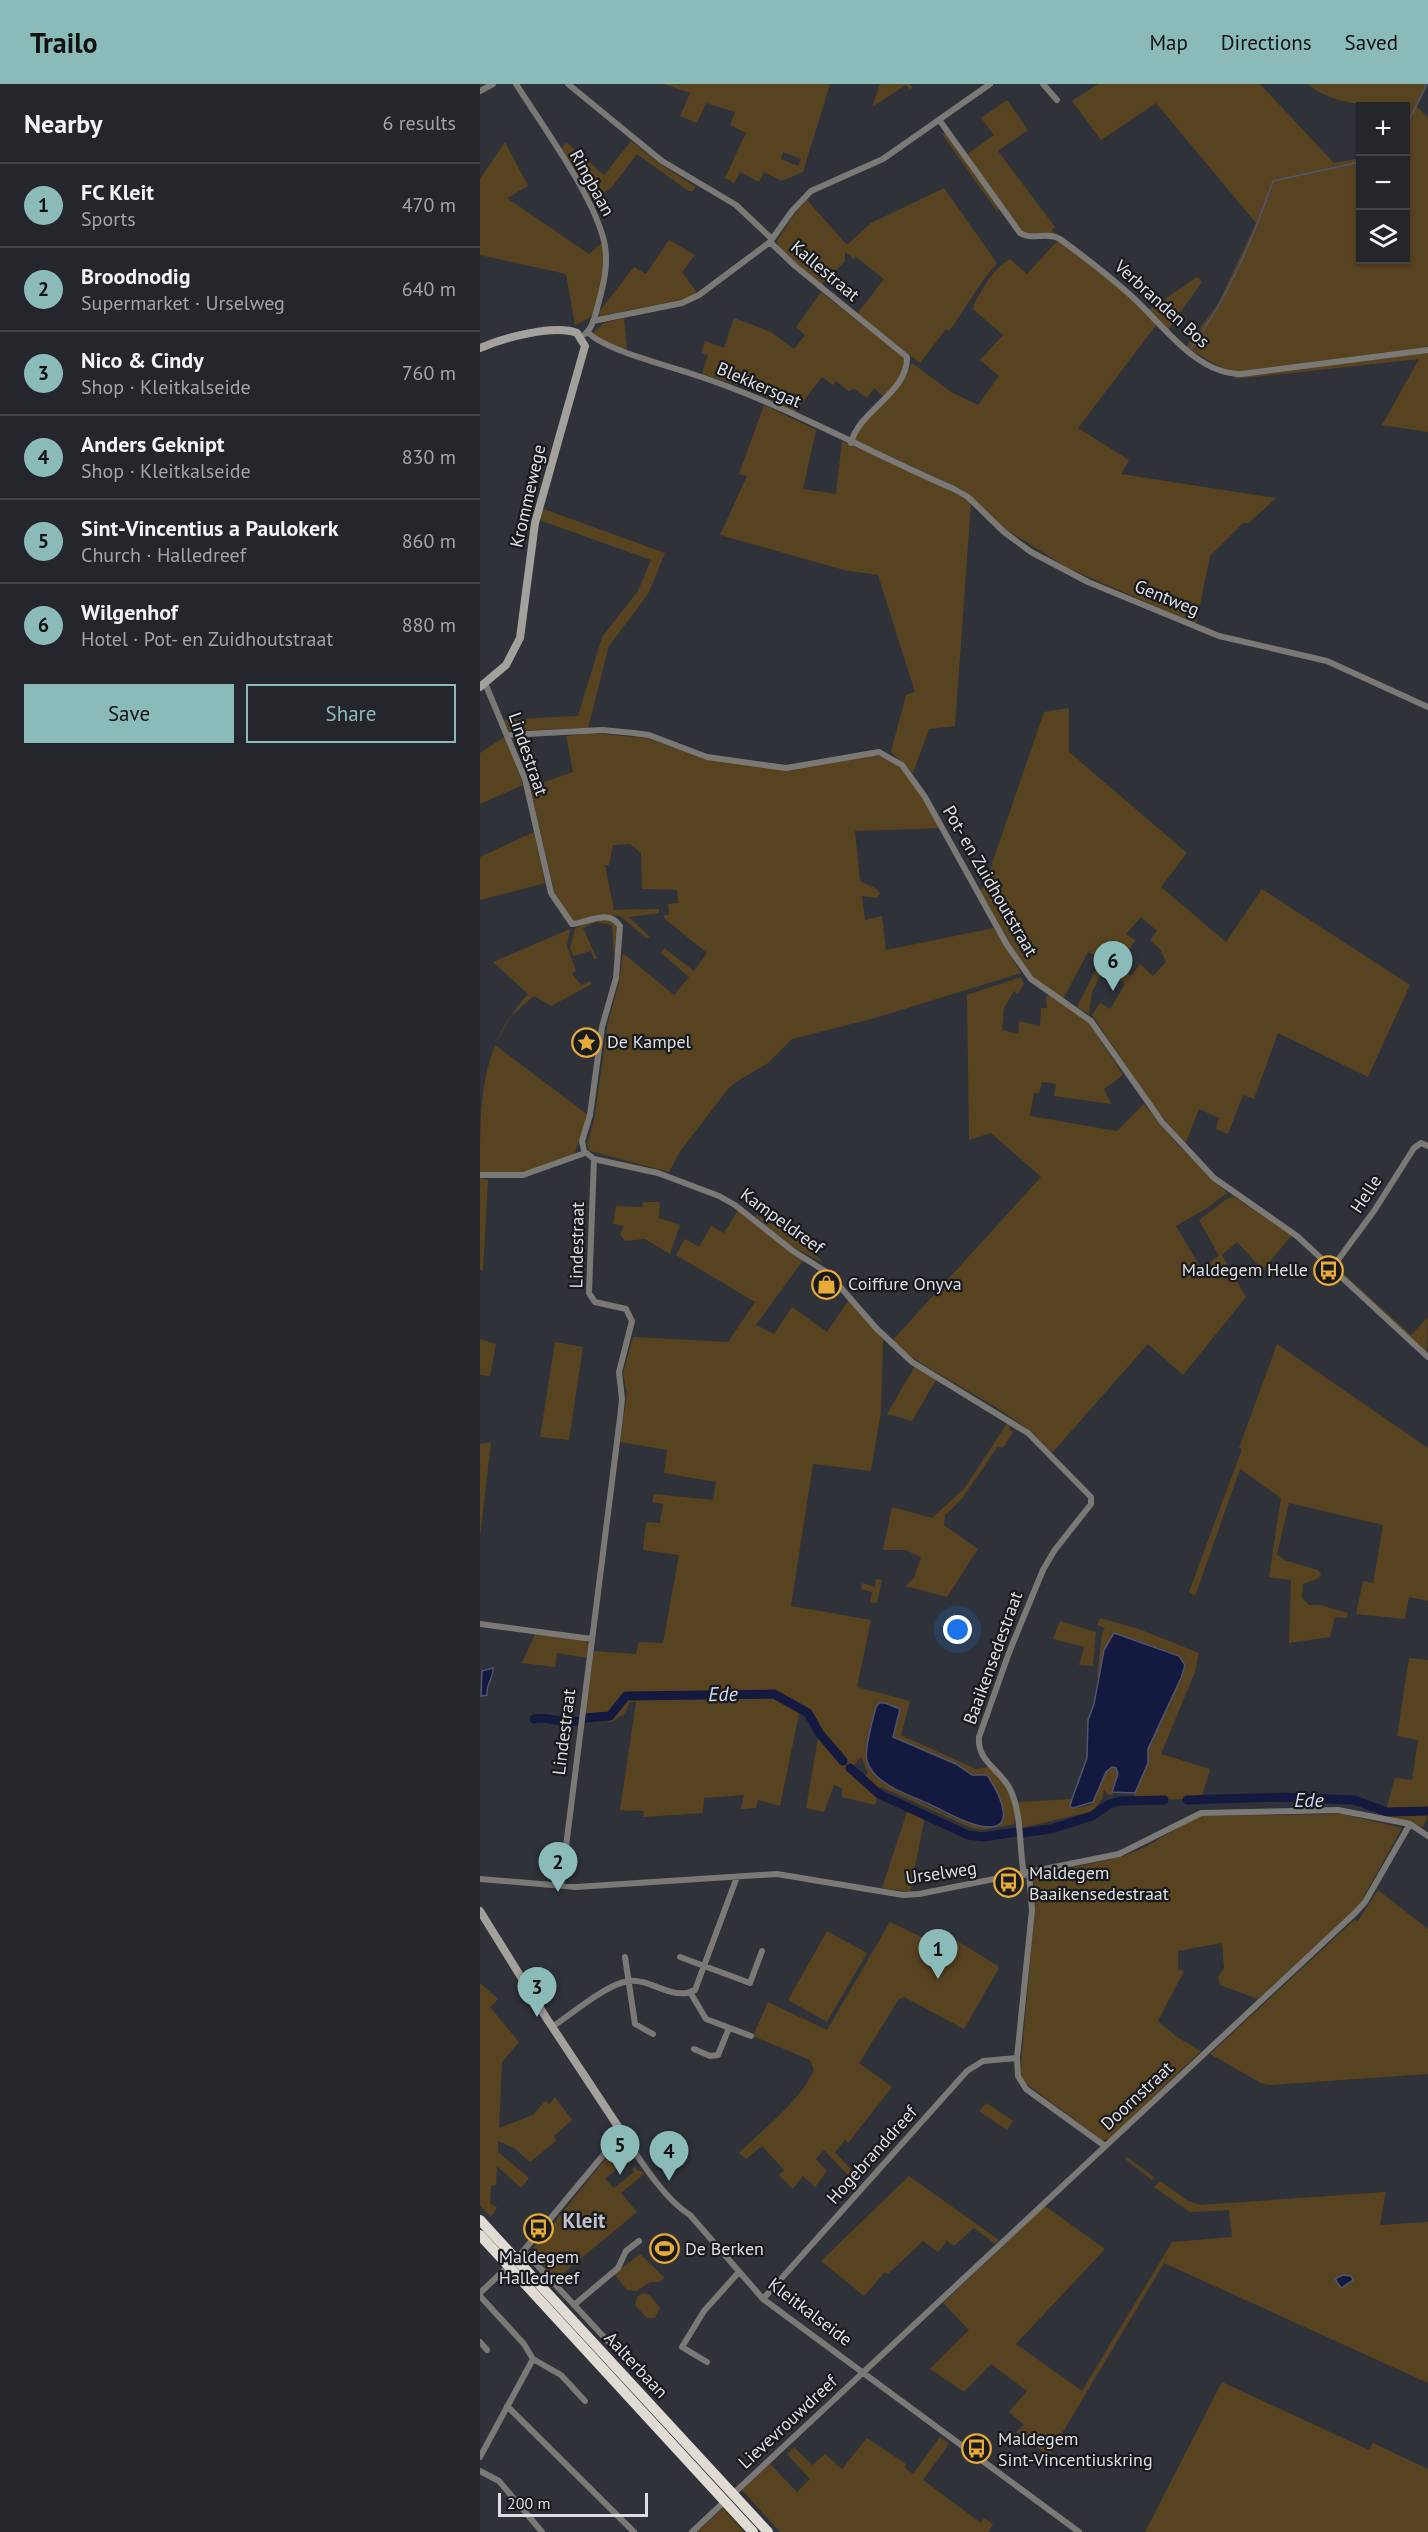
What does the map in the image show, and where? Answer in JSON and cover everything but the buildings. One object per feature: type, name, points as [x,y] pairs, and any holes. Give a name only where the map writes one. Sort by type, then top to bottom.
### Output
[{"type":"highway","name":"Aalterbaan","points":[[480,2220],[729,2497],[768,2532]]},
{"type":"highway","name":"Aalterbaan","points":[[480,2235],[516,2259]]},
{"type":"highway","name":"Aalterbaan","points":[[729,2497],[753,2532]]},
{"type":"street","points":[[480,91],[493,84]]},
{"type":"street","name":"Ringbaan","points":[[516,84],[590,206],[603,236],[606,259],[605,276],[593,321],[585,335]]},
{"type":"street","name":"Kallestraat","points":[[568,84],[662,161],[736,205],[809,278],[907,357],[900,380],[859,424],[851,443]]},
{"type":"street","points":[[771,241],[798,202],[811,191],[883,159],[990,84]]},
{"type":"street","points":[[1043,84],[1057,100]]},
{"type":"street","name":"Verbranden Bos","points":[[940,121],[1020,233],[1029,237],[1051,235],[1060,239],[1123,288],[1180,344],[1220,371],[1241,374],[1428,350]]},
{"type":"street","name":"Kallestraat","points":[[593,321],[691,300],[771,241]]},
{"type":"street","points":[[480,348],[514,337],[546,332],[573,331],[585,335]]},
{"type":"street","name":"Blekkersgat","points":[[585,335],[748,393],[917,472]]},
{"type":"street","name":"Krommewege","points":[[483,685],[506,665],[520,638],[535,523],[584,352],[585,335]]},
{"type":"street","name":"Gentweg","points":[[917,472],[961,492],[1004,532],[1031,552],[1088,582],[1219,636],[1327,661],[1428,707]]},
{"type":"street","name":"Lindestraat","points":[[483,685],[508,735],[526,783],[548,880],[558,905],[572,924],[604,917],[615,920],[620,926],[616,978],[602,1027],[590,1115],[582,1141],[585,1153]]},
{"type":"street","name":"Pot- en Zuidhoutstraat","points":[[508,735],[593,730],[649,735],[707,757],[786,768],[874,752],[893,758],[910,774],[925,797],[1007,945],[1025,973],[1037,985],[1091,1021],[1162,1122],[1214,1178],[1247,1204],[1289,1230],[1428,1357]]},
{"type":"street","name":"Helle","points":[[1332,1268],[1374,1211],[1414,1148],[1421,1143],[1428,1146]]},
{"type":"street","points":[[480,1175],[523,1175],[585,1153],[594,1159]]},
{"type":"street","name":"Lindestraat","points":[[561,1886],[620,1418],[622,1399],[619,1372],[632,1321],[626,1309],[595,1302],[589,1293],[594,1159]]},
{"type":"street","name":"Kampeldreef","points":[[594,1159],[658,1173],[719,1196],[735,1205],[793,1251],[828,1273],[876,1329],[912,1362],[1023,1430],[1089,1494]]},
{"type":"street","name":"Baaikensedestraat","points":[[1026,1874],[1012,1794],[1002,1776],[984,1760],[979,1737],[1010,1650],[1038,1582],[1054,1551],[1090,1503],[1089,1494]]},
{"type":"street","points":[[480,1624],[592,1640]]},
{"type":"street","name":"Urselweg","points":[[480,1879],[561,1886],[628,1886],[793,1875],[903,1895],[1026,1874],[1119,1854],[1201,1813],[1338,1810],[1410,1824],[1428,1836]]},
{"type":"street","name":"Doornstraat","points":[[863,2372],[1361,1906],[1410,1824]]},
{"type":"street","points":[[1026,1874],[1032,1910],[1017,2058],[1018,2076],[1026,2089],[1105,2146]]},
{"type":"street","points":[[552,2027],[611,1989],[628,1981],[680,1994],[690,1992],[698,1986],[737,1877]]},
{"type":"street","name":"Kleitkalseide","points":[[480,1911],[552,2027],[652,2175],[763,2299],[1079,2532]]},
{"type":"street","points":[[680,1957],[750,1983],[762,1951]]},
{"type":"street","points":[[625,1957],[634,2024],[653,2034]]},
{"type":"street","points":[[690,1992],[706,2019],[751,2036]]},
{"type":"street","points":[[694,2049],[710,2056],[718,2055],[729,2028]]},
{"type":"street","name":"Hogebranddreef","points":[[763,2299],[967,2071],[983,2061],[1017,2058]]},
{"type":"street","points":[[585,2401],[561,2375],[532,2359],[524,2344],[480,2295],[516,2259],[623,2134]]},
{"type":"street","points":[[574,2305],[618,2268],[626,2251],[639,2241]]},
{"type":"street","name":"Aalterbaan","points":[[516,2259],[574,2305],[630,2365]]},
{"type":"street","points":[[707,2362],[682,2347],[704,2311],[738,2273]]},
{"type":"street","points":[[480,2342],[487,2350]]},
{"type":"street","points":[[480,2457],[532,2359]]},
{"type":"street","name":"Lievevrouwdreef","points":[[692,2532],[863,2372]]},
{"type":"street","points":[[507,2406],[634,2532]]},
{"type":"street","points":[[480,2471],[499,2481],[542,2532]]},
{"type":"shaded area","points":[[664,84],[830,84],[803,172],[782,181],[764,172],[759,182],[740,172],[734,183],[725,178],[746,133],[730,125],[735,112],[706,103],[697,123],[680,116],[690,93]],"holes":[[[783,152],[801,159],[798,166],[781,159]]]},
{"type":"shaded area","points":[[880,84],[909,84],[913,87],[910,90],[906,85],[872,107]]},
{"type":"shaded area","points":[[1098,84],[1260,84],[1334,163],[1356,159],[1356,264],[1410,264],[1410,102],[1356,103],[1341,101],[1307,84],[1428,84],[1417,107],[1428,117],[1428,347],[1227,371],[1186,347],[1218,304],[1256,223],[1156,103],[1101,140],[1072,101]]},
{"type":"shaded area","points":[[1007,100],[1028,130],[998,151],[1055,227],[1052,230],[1055,234],[1025,235],[966,155],[994,135],[981,118]]},
{"type":"shaded area","points":[[945,133],[1001,208],[997,211],[942,134]]},
{"type":"shaded area","points":[[631,141],[663,166],[696,187],[692,192],[687,190],[637,154],[611,188],[592,200],[562,149],[566,142],[604,175]]},
{"type":"shaded area","points":[[505,142],[528,186],[507,198],[589,254],[602,243],[603,270],[598,300],[592,315],[575,325],[566,274],[480,255],[480,179]]},
{"type":"shaded area","points":[[944,188],[997,263],[949,331],[946,329],[920,363],[857,314],[884,279],[856,257],[854,259],[845,252],[845,261],[821,285],[779,248],[777,241],[795,213],[807,200],[847,245],[871,223]]},
{"type":"shaded area","points":[[669,240],[695,255],[682,272],[698,294],[690,298],[600,316],[599,312],[634,267],[646,274]]},
{"type":"shaded area","points":[[1058,240],[1102,272],[1157,324],[1078,428],[1129,460],[1121,474],[1276,498],[1249,523],[1243,523],[1210,556],[1196,624],[1066,567],[1005,529],[963,490],[855,440],[856,431],[905,376],[912,363],[951,392],[978,405],[999,376],[980,360],[1003,335],[973,309],[974,304],[989,279],[1004,263],[1010,259],[1027,274]]},
{"type":"shaded area","points":[[1197,277],[1202,282],[1168,330],[1149,310]]},
{"type":"shaded area","points":[[821,292],[904,357],[901,373],[883,396],[874,388],[867,398],[854,389],[848,391],[836,381],[833,385],[822,377],[795,412],[747,388],[702,374],[708,355],[701,353],[705,341],[724,348],[734,318],[771,332],[794,349],[805,335],[796,327]]},
{"type":"shaded area","points":[[624,318],[627,349],[595,339],[594,332],[604,323]]},
{"type":"shaded area","points":[[1428,353],[1428,432],[1382,425],[1419,359],[1235,379],[1236,375]]},
{"type":"shaded area","points":[[764,405],[816,430],[803,489],[836,494],[842,441],[951,489],[971,503],[955,726],[929,729],[913,773],[891,752],[906,695],[915,692],[878,575],[844,570],[720,535],[747,476],[739,474]]},
{"type":"shaded area","points":[[541,508],[665,553],[648,594],[609,646],[588,728],[509,731],[504,720],[578,716],[602,637],[638,591],[651,560],[542,521],[539,518]]},
{"type":"shaded area","points":[[1069,708],[1069,752],[1187,853],[1161,887],[1226,942],[1262,889],[1410,985],[1368,1077],[1278,1033],[1254,1099],[1243,1095],[1228,1134],[1216,1129],[1219,1118],[1199,1109],[1185,1144],[1153,1105],[1092,1015],[1100,1003],[1110,1009],[1125,984],[1115,976],[1120,969],[1131,976],[1140,964],[1153,976],[1166,962],[1160,949],[1150,940],[1157,931],[1141,917],[1126,934],[1135,940],[1124,959],[1119,955],[1108,959],[1092,992],[1089,1014],[1077,1007],[1101,959],[1088,952],[1063,999],[1036,981],[1009,944],[980,891],[985,884],[1044,712]]},
{"type":"shaded area","points":[[590,733],[647,738],[704,759],[785,770],[869,755],[882,757],[894,763],[904,771],[920,792],[940,828],[855,831],[860,881],[877,889],[880,894],[876,898],[862,896],[865,920],[882,916],[886,950],[994,928],[1021,973],[875,1018],[792,1039],[768,1063],[728,1089],[681,1150],[669,1172],[590,1151],[587,1145],[594,1120],[608,1022],[619,983],[623,953],[674,995],[689,977],[661,953],[664,948],[694,971],[707,953],[664,918],[664,915],[669,915],[668,904],[678,903],[677,890],[642,889],[641,853],[630,844],[613,845],[609,865],[605,865],[614,910],[659,909],[659,913],[629,917],[650,937],[646,938],[620,916],[598,915],[574,922],[554,891],[530,787],[573,772],[566,736]]},
{"type":"shaded area","points":[[506,736],[523,785],[480,804],[480,753]]},
{"type":"shaded area","points":[[534,832],[545,883],[480,900],[480,857]]},
{"type":"shaded area","points":[[600,919],[614,922],[618,928],[616,956],[614,956],[612,925],[596,922],[583,928],[597,959],[594,959],[591,951],[573,956],[570,948],[575,928]]},
{"type":"shaded area","points":[[570,929],[567,946],[576,971],[572,974],[581,985],[590,981],[592,984],[551,1006],[534,996],[511,1016],[498,1040],[512,1014],[528,994],[493,962]]},
{"type":"shaded area","points":[[1021,977],[1024,984],[1018,994],[1014,991],[1004,1008],[1002,1030],[1018,1034],[1019,1021],[1040,1026],[1041,1008],[1047,1008],[1046,997],[1049,995],[1089,1022],[1123,1075],[1104,1089],[1111,1104],[1054,1096],[1056,1084],[1042,1082],[1039,1093],[1034,1093],[1030,1116],[1117,1131],[1144,1104],[1177,1144],[1227,1193],[1176,1226],[1201,1268],[1219,1256],[1199,1220],[1228,1198],[1234,1197],[1292,1235],[1263,1270],[1237,1242],[1222,1255],[1246,1297],[1183,1375],[1148,1344],[1052,1453],[1016,1420],[932,1370],[892,1341],[1041,1177],[991,1133],[969,1140],[967,995]]},
{"type":"shaded area","points":[[495,1045],[588,1115],[574,1155],[526,1173],[480,1173],[483,1098],[486,1076]]},
{"type":"shaded area","points":[[480,1178],[488,1180],[483,1270],[480,1270]]},
{"type":"shaded area","points":[[643,1202],[660,1202],[659,1218],[680,1225],[670,1254],[645,1239],[625,1241],[620,1234],[624,1226],[613,1224],[616,1206],[642,1207]]},
{"type":"shaded area","points":[[738,1210],[803,1260],[756,1325],[774,1334],[792,1307],[827,1332],[849,1300],[883,1339],[881,1412],[871,1471],[813,1464],[791,1606],[871,1620],[857,1687],[910,1701],[901,1735],[976,1769],[988,1767],[1009,1793],[1015,1808],[1014,1824],[983,1830],[971,1828],[881,1787],[879,1790],[926,1811],[910,1892],[882,1888],[908,1809],[877,1798],[875,1805],[842,1797],[842,1788],[834,1785],[824,1812],[806,1808],[819,1732],[807,1713],[800,1709],[780,1806],[758,1800],[756,1808],[741,1809],[744,1795],[704,1798],[703,1813],[643,1817],[644,1811],[620,1810],[636,1702],[630,1702],[625,1713],[612,1722],[584,1719],[594,1651],[636,1654],[639,1642],[663,1643],[679,1555],[643,1550],[646,1522],[660,1523],[663,1504],[652,1502],[654,1494],[713,1500],[716,1482],[664,1473],[667,1450],[620,1442],[627,1394],[623,1373],[633,1337],[728,1342],[755,1302],[676,1255],[685,1239],[699,1247],[711,1226],[724,1233]],"holes":[[[885,1703],[900,1709],[893,1737],[956,1764],[972,1775],[983,1775],[986,1826],[959,1819],[920,1802],[885,1780],[873,1769],[867,1760],[867,1746]],[[861,1757],[868,1773],[864,1778],[851,1768]]]},
{"type":"shaded area","points":[[757,1215],[811,1248],[823,1263],[789,1245],[755,1216]]},
{"type":"shaded area","points":[[1336,1267],[1411,1335],[1428,1317],[1427,1352],[1415,1341],[1411,1344],[1331,1272]]},
{"type":"shaded area","points":[[480,1339],[496,1344],[490,1376],[480,1375]]},
{"type":"shaded area","points":[[555,1342],[583,1347],[569,1440],[540,1437]]},
{"type":"shaded area","points":[[1277,1344],[1428,1448],[1428,1601],[1409,1597],[1405,1619],[1356,1614],[1363,1581],[1373,1583],[1383,1525],[1289,1503],[1277,1554],[1284,1560],[1318,1570],[1321,1574],[1319,1578],[1303,1584],[1302,1598],[1309,1605],[1320,1605],[1348,1613],[1347,1618],[1335,1617],[1330,1637],[1289,1643],[1291,1580],[1269,1577],[1281,1498],[1240,1469],[1195,1596],[1189,1592],[1242,1449],[1239,1448]]},
{"type":"shaded area","points":[[915,1366],[936,1380],[912,1421],[887,1414]]},
{"type":"shaded area","points":[[1008,1422],[1011,1424],[1009,1429],[1013,1432],[1003,1448],[998,1446],[961,1500],[945,1515],[944,1525],[978,1549],[947,1597],[906,1586],[914,1578],[921,1557],[905,1550],[883,1550],[892,1507],[932,1518],[964,1489]]},
{"type":"shaded area","points":[[491,1442],[480,1537],[480,1444]]},
{"type":"shaded area","points":[[876,1579],[882,1580],[877,1603],[870,1602],[872,1592],[861,1589],[862,1583],[875,1587]]},
{"type":"shaded area","points":[[1100,1618],[1139,1629],[1199,1653],[1195,1672],[1161,1754],[1210,1769],[1201,1799],[1132,1800],[1148,1763],[1148,1749],[1181,1678],[1171,1652],[1114,1633],[1104,1650],[1100,1674],[1097,1678],[1102,1633],[1105,1628],[1097,1625]]},
{"type":"shaded area","points":[[1060,1621],[1096,1632],[1093,1666],[1079,1665],[1084,1647],[1053,1639]]},
{"type":"shaded area","points":[[535,1634],[585,1641],[589,1645],[587,1658],[557,1653],[555,1667],[522,1663]]},
{"type":"shaded area","points":[[1409,1658],[1428,1660],[1428,1816],[1423,1827],[1372,1812],[1375,1804],[1386,1810],[1395,1778],[1412,1780],[1418,1740],[1397,1736]]},
{"type":"shaded area","points":[[1112,1767],[1116,1768],[1118,1774],[1112,1790],[1113,1795],[1109,1795],[1104,1790],[1102,1799],[1093,1811],[1022,1828],[1018,1802],[1072,1799],[1071,1806],[1078,1808],[1091,1805],[1106,1772]]},
{"type":"shaded area","points":[[1342,1814],[1402,1828],[1359,1905],[1258,1999],[1220,1985],[1218,1977],[1224,1968],[1222,1943],[1178,1951],[1178,1969],[1184,1971],[1158,2021],[1177,2037],[1201,2051],[1109,2139],[1102,2140],[1024,2082],[1021,2074],[1022,2052],[1036,1895],[1032,1877],[1124,1856],[1145,1847],[1199,1816]]},
{"type":"shaded area","points":[[1378,1890],[1428,1929],[1428,2074],[1269,2085],[1261,2083],[1210,2054],[1354,1920],[1358,1921]]},
{"type":"shaded area","points":[[890,1922],[934,1943],[941,1931],[998,1966],[998,1970],[964,2029],[904,1997],[899,1999],[859,2063],[892,2087],[848,2143],[845,2140],[835,2152],[856,2175],[852,2179],[824,2150],[816,2159],[827,2171],[815,2187],[803,2176],[793,2189],[779,2175],[784,2170],[762,2146],[746,2159],[739,2153],[791,2103],[814,2070],[810,2060],[753,2036],[768,2002],[827,2030]]},
{"type":"shaded area","points":[[827,1931],[867,1953],[827,2022],[788,2000]]},
{"type":"shaded area","points":[[480,1983],[498,1999],[490,2007],[519,2042],[502,2062],[499,2128],[533,2115],[545,2101],[549,2104],[555,2097],[572,2120],[554,2136],[556,2141],[530,2162],[514,2148],[498,2141],[498,2152],[529,2178],[521,2188],[497,2166],[496,2185],[491,2186],[490,2204],[497,2207],[491,2217],[480,2205]]},
{"type":"shaded area","points":[[987,2103],[1013,2121],[1007,2130],[979,2111]]},
{"type":"shaded area","points":[[618,2143],[622,2143],[630,2154],[628,2158],[631,2162],[628,2164],[626,2161],[605,2179],[614,2188],[634,2172],[632,2169],[635,2167],[642,2171],[644,2174],[621,2193],[637,2212],[555,2280],[529,2254]]},
{"type":"shaded area","points":[[1127,2157],[1154,2177],[1152,2180],[1125,2159]]},
{"type":"shaded area","points":[[909,2176],[999,2240],[995,2244],[974,2228],[954,2246],[947,2241],[938,2252],[923,2241],[888,2274],[885,2272],[864,2296],[821,2261]]},
{"type":"shaded area","points":[[1160,2181],[1188,2201],[1200,2205],[1386,2192],[1380,2225],[1428,2222],[1428,2383],[1164,2263],[1046,2460],[1044,2452],[1016,2432],[1024,2425],[1009,2412],[1027,2391],[991,2364],[964,2392],[930,2369],[969,2330],[943,2303],[1045,2206],[1105,2249],[1016,2344],[1082,2391],[1172,2242],[1232,2237],[1229,2210],[1190,2212],[1154,2187]]},
{"type":"shaded area","points":[[640,2254],[665,2278],[659,2282],[650,2282],[637,2291],[627,2290],[614,2274]]},
{"type":"shaded area","points":[[643,2293],[650,2295],[660,2308],[655,2318],[647,2318],[635,2305],[637,2297]]},
{"type":"shaded area","points":[[1222,2382],[1369,2450],[1373,2443],[1428,2469],[1428,2532],[1145,2532]]},
{"type":"shaded area","points":[[940,2437],[949,2444],[923,2480],[981,2523],[984,2518],[993,2524],[988,2532],[780,2532],[742,2490],[770,2464],[797,2492],[810,2479],[787,2454],[794,2447],[812,2465],[825,2454],[842,2469],[867,2438],[906,2464],[905,2468],[913,2474]]},
{"type":"shaded area","points":[[723,2508],[744,2532],[697,2532]]},
{"type":"water","points":[[1114,1633],[1179,1656],[1185,1665],[1148,1749],[1148,1763],[1135,1793],[1112,1792],[1118,1774],[1116,1768],[1112,1767],[1106,1772],[1093,1802],[1073,1808],[1070,1806],[1087,1758],[1088,1720],[1094,1704],[1104,1650]]},
{"type":"water","points":[[493,1668],[487,1695],[481,1696],[482,1671]]},
{"type":"water","points":[[879,1703],[900,1709],[893,1737],[956,1764],[972,1775],[987,1775],[1001,1802],[1003,1819],[999,1825],[990,1827],[964,1821],[894,1789],[876,1776],[866,1756],[876,1707]]},
{"type":"water","points":[[1343,2275],[1351,2276],[1353,2280],[1341,2288],[1335,2279]]},
{"type":"waterway","points":[[1410,118],[1427,84]]},
{"type":"waterway","points":[[1191,348],[1217,308],[1238,268],[1273,181],[1356,163]]},
{"type":"waterway","name":"Ede","points":[[584,1718],[610,1716],[626,1696],[774,1694],[808,1713],[820,1734],[843,1761]]},
{"type":"waterway","name":"Ede","points":[[534,1719],[576,1721]]},
{"type":"waterway","name":"Ede","points":[[850,1768],[879,1794],[968,1835],[983,1837],[1016,1832]]},
{"type":"waterway","name":"Ede","points":[[1187,1800],[1282,1797],[1354,1800],[1387,1812],[1428,1811]]},
{"type":"waterway","name":"Ede","points":[[1021,1833],[1051,1829],[1092,1816],[1109,1804],[1121,1801],[1164,1800]]},
{"type":"place","name":"Wilgenhof","points":[[1113,991]]},
{"type":"place","name":"De Kampel","points":[[586,1042]]},
{"type":"place","name":"Maldegem Helle","points":[[1329,1270]]},
{"type":"place","name":"Coiffure Onyva","points":[[827,1284]]},
{"type":"place","name":"Maldegem Baaikensedestraat","points":[[1008,1883]]},
{"type":"place","name":"Broodnodig","points":[[558,1892]]},
{"type":"place","name":"FC Kleit","points":[[938,1979]]},
{"type":"place","name":"Nico & Cindy","points":[[537,2017]]},
{"type":"place","name":"Sint-Vincentius a Paulokerk","points":[[620,2175]]},
{"type":"place","name":"Anders Geknipt","points":[[669,2181]]},
{"type":"place","name":"Maldegem Halledreef","points":[[539,2228]]},
{"type":"place","name":"De Berken","points":[[664,2249]]},
{"type":"place","name":"Maldegem Sint-Vincentiuskring","points":[[977,2449]]},
{"type":"district","name":"Kleit","points":[[584,2221]]}]
